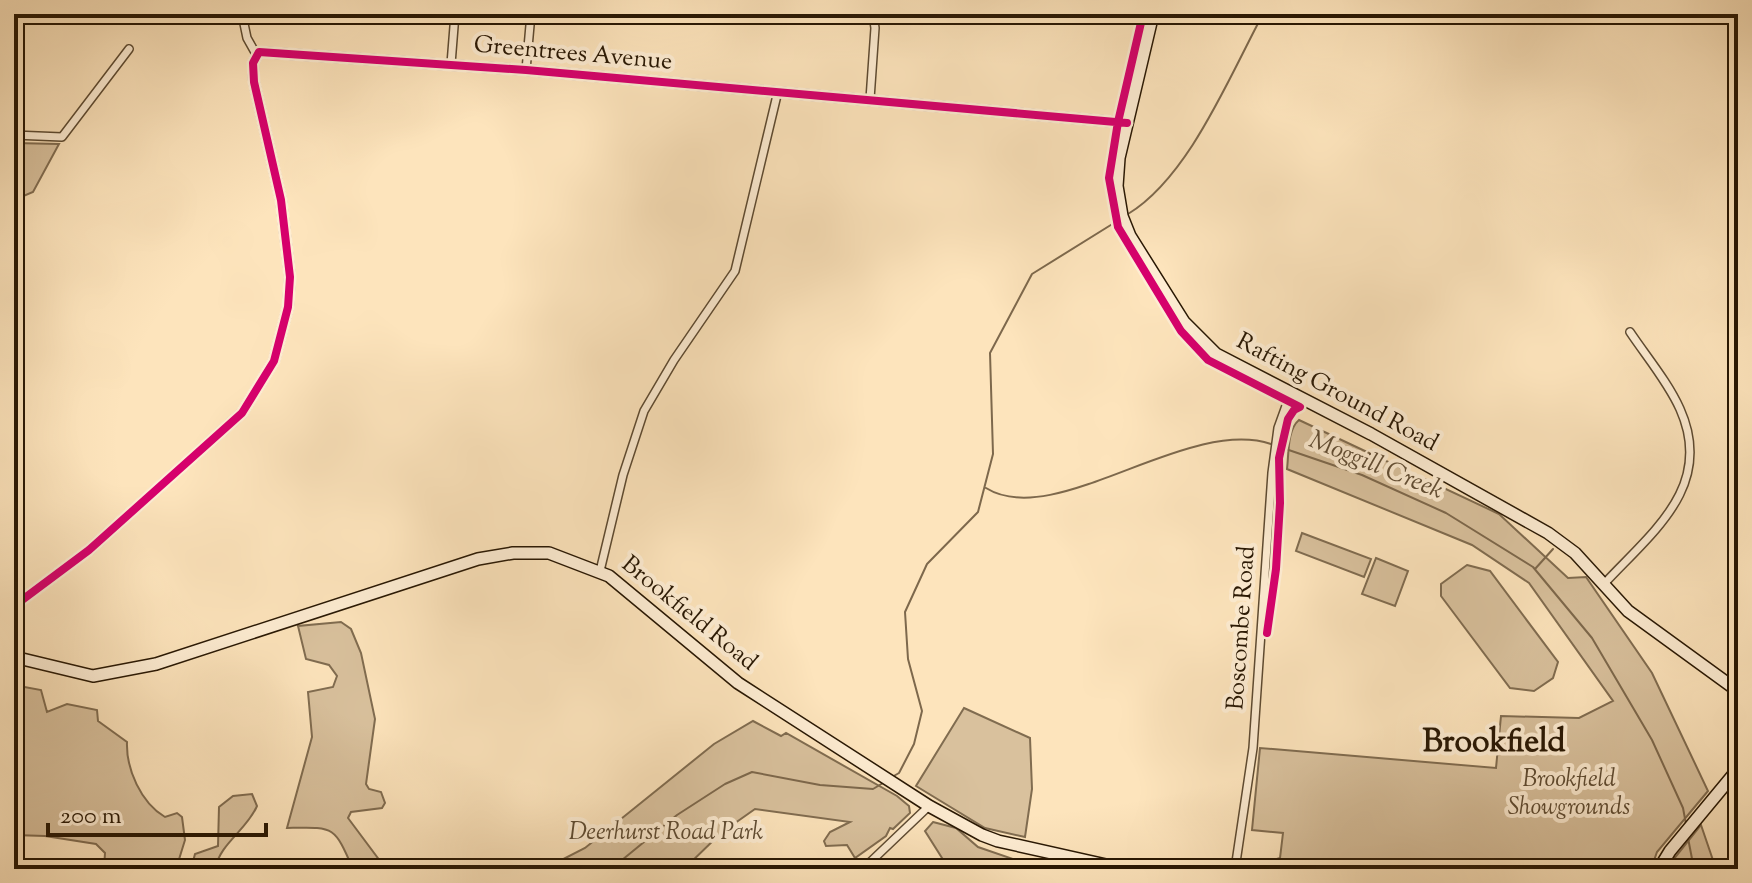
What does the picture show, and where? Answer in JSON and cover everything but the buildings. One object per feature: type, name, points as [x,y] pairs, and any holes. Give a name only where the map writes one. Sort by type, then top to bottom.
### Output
[{"type":"main road","name":"Rafting Ground Road","points":[[1153,14],[1118,165],[1118,194],[1130,236],[1184,322],[1216,354],[1548,533],[1575,553],[1640,621],[1738,691]]},
{"type":"main road","name":"Brookfield Road","points":[[14,657],[93,676],[124,672],[478,559],[513,553],[549,553],[600,571],[633,593],[738,683],[929,806],[998,841],[1124,869]]},
{"type":"main road","points":[[1659,869],[1670,851],[1738,769]]},
{"type":"street","points":[[14,606],[89,550],[242,413],[274,361],[288,307],[290,277],[281,200],[254,82],[256,54],[247,38],[242,14]]},
{"type":"street","points":[[451,64],[455,14]]},
{"type":"street","points":[[526,70],[531,14]]},
{"type":"street","points":[[870,99],[875,28],[873,14]]},
{"type":"street","points":[[14,135],[62,137],[129,49]]},
{"type":"street","name":"Greentrees Avenue","points":[[256,54],[264,51],[451,64],[1127,123]]},
{"type":"street","points":[[600,571],[623,475],[644,411],[674,360],[735,271],[778,91]]},
{"type":"street","points":[[1603,585],[1672,510],[1689,473],[1689,435],[1679,406],[1630,332]]},
{"type":"street","name":"Boscombe Road","points":[[1235,869],[1253,748],[1274,457],[1281,419],[1291,392]]},
{"type":"street","points":[[863,869],[929,806]]},
{"type":"green space","points":[[14,143],[59,144],[33,192],[14,200]]},
{"type":"green space","name":"Brookfield Showgrounds","points":[[1299,420],[1499,514],[1568,578],[1586,577],[1652,673],[1708,791],[1657,852],[1651,869],[1254,869],[1253,866],[1280,858],[1283,833],[1252,830],[1260,748],[1496,768],[1501,716],[1579,718],[1613,701],[1529,583],[1472,545],[1287,469],[1290,436]]},
{"type":"green space","points":[[1302,533],[1371,559],[1364,577],[1296,551]]},
{"type":"green space","points":[[1376,558],[1408,571],[1395,606],[1362,594]]},
{"type":"green space","points":[[1467,565],[1490,571],[1558,662],[1553,678],[1534,691],[1510,688],[1441,596],[1441,584]]},
{"type":"green space","points":[[341,622],[351,629],[361,653],[375,719],[366,784],[369,789],[381,792],[385,803],[382,808],[351,812],[348,818],[386,869],[353,869],[336,836],[324,829],[287,828],[312,737],[308,692],[333,687],[337,676],[329,665],[306,659],[298,626]]},
{"type":"green space","points":[[19,686],[41,690],[47,712],[67,704],[97,710],[98,721],[127,742],[132,774],[142,794],[165,817],[177,813],[182,817],[185,840],[176,869],[160,869],[158,863],[153,869],[104,869],[105,853],[96,844],[14,835],[14,690]]},
{"type":"green space","points":[[964,708],[1030,738],[1032,789],[1025,837],[985,828],[916,786]]},
{"type":"green space","name":"Deerhurst Road Park","points":[[753,721],[781,736],[786,733],[897,796],[909,806],[910,813],[893,829],[890,828],[886,836],[855,858],[847,845],[826,846],[824,841],[830,832],[850,822],[755,809],[721,833],[684,869],[544,869],[585,848],[714,744]]},
{"type":"green space","points":[[252,794],[257,806],[253,815],[222,852],[215,869],[191,869],[195,854],[218,846],[219,807],[233,796]]},
{"type":"green space","points":[[933,822],[956,828],[978,847],[1042,869],[949,869],[925,831]]},
{"type":"green space","points":[[1701,825],[1716,869],[1666,869]]},
{"type":"waterway","name":"Moggill Creek","points":[[1128,214],[1150,197],[1189,151],[1263,14]]},
{"type":"waterway","name":"Moggill Creek","points":[[892,777],[899,773],[914,744],[922,711],[908,659],[905,612],[927,564],[978,512],[993,454],[990,353],[1032,274],[1114,223]]},
{"type":"waterway","name":"Moggill Creek","points":[[986,488],[1015,497],[1048,495],[1084,486],[1200,445],[1237,440],[1271,444]]},
{"type":"waterway","name":"Moggill Creek","points":[[1277,446],[1362,475],[1446,513],[1533,567],[1592,638],[1652,740],[1683,808],[1686,824]]},
{"type":"waterway","points":[[1535,569],[1553,549]]},
{"type":"waterway","points":[[611,869],[677,815],[725,784],[752,772],[820,785],[873,789],[883,783]]},
{"type":"waterway","name":"Moggill Creek","points":[[1688,838],[1694,869]]},
{"type":"cycle path","points":[[1143,14],[1118,122],[1109,178],[1118,227],[1181,331],[1208,360],[1300,407],[1288,419],[1279,458],[1276,569],[1267,633]]},
{"type":"cycle path","points":[[14,606],[89,550],[242,413],[274,361],[288,307],[290,277],[281,200],[254,82],[253,63],[259,52],[526,70],[1127,123]]},
{"type":"district","name":"Brookfield","points":[[1494,743]]}]
